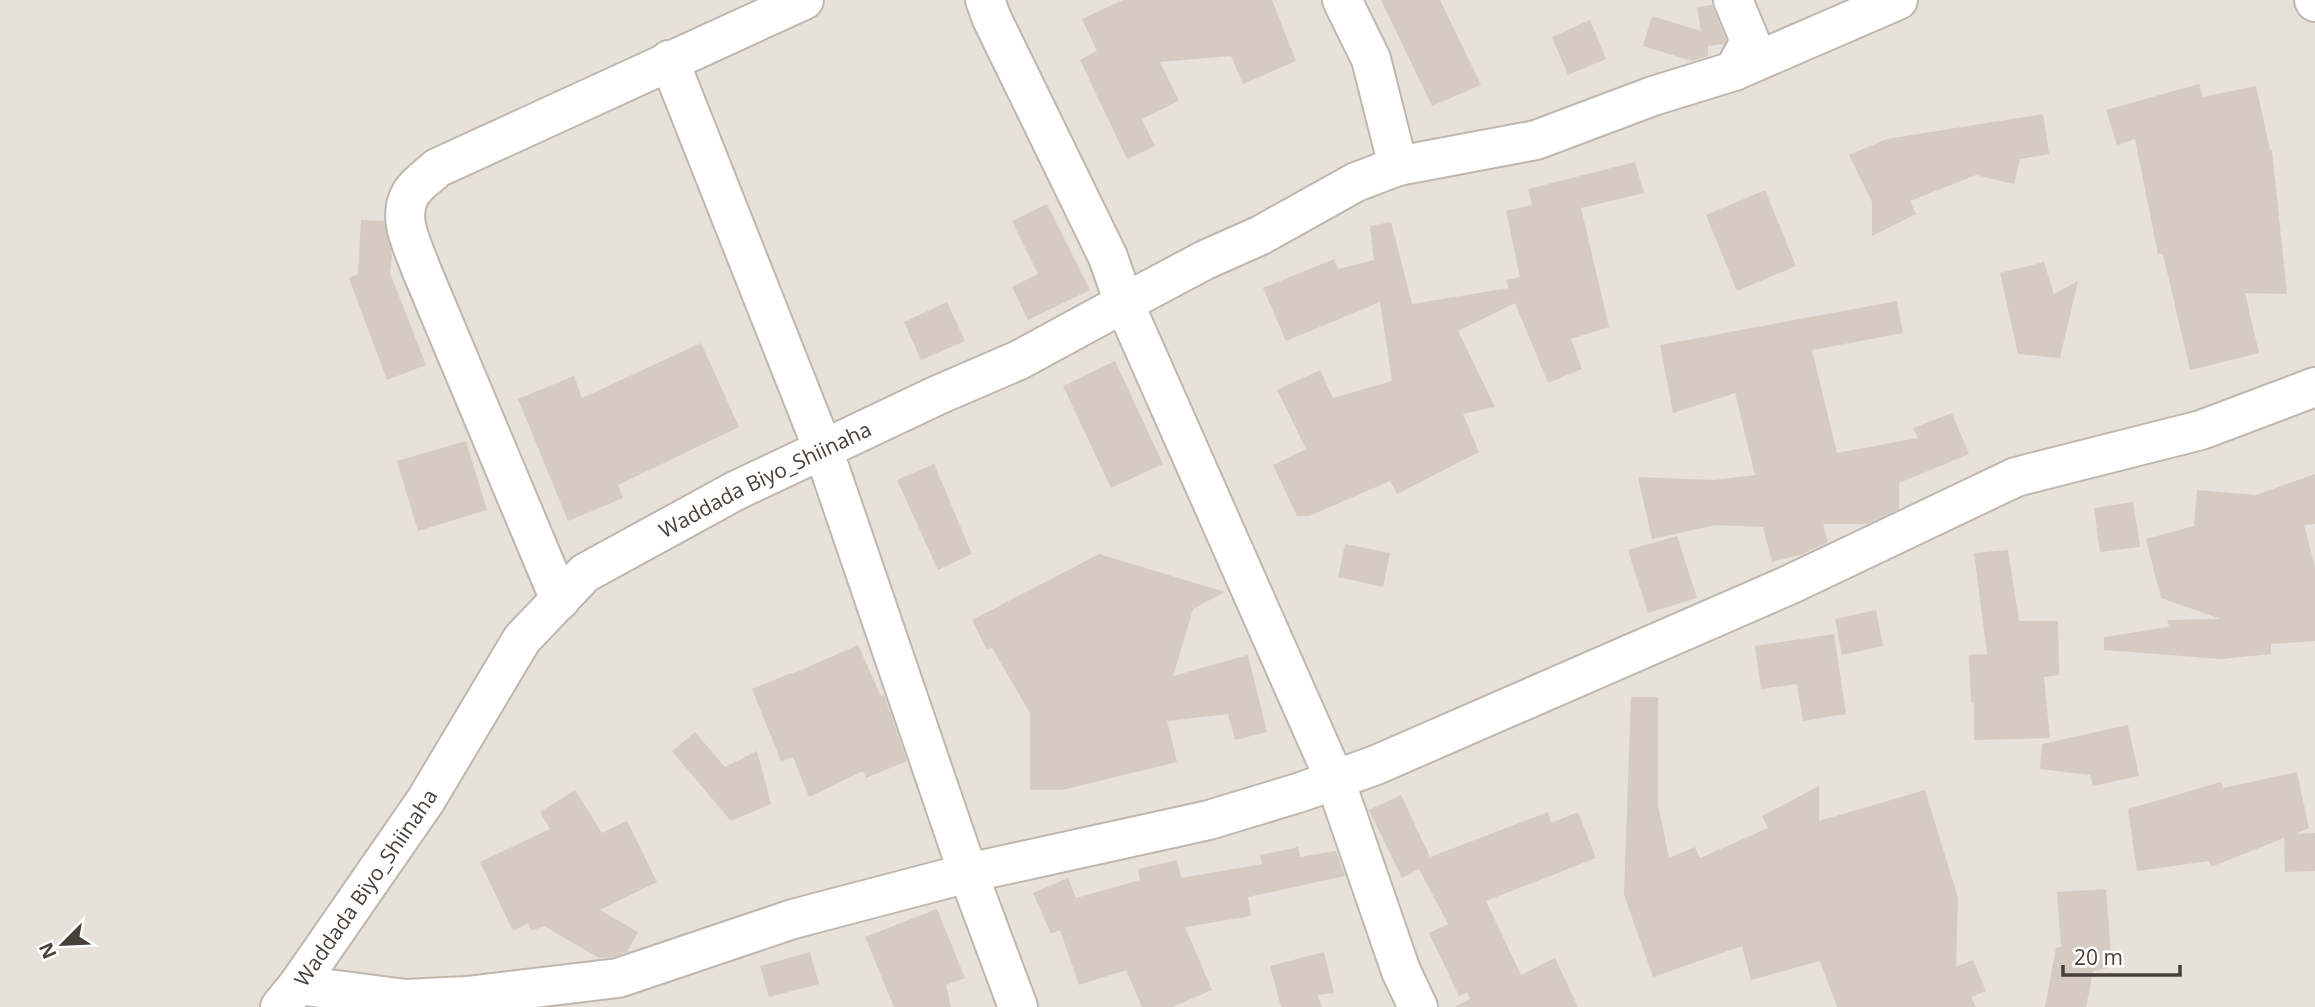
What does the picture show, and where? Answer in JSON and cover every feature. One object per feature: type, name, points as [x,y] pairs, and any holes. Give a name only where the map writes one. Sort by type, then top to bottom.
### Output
[{"type":"street","points":[[560,600],[421,269],[404,213],[410,194],[437,168],[804,0]]},
{"type":"street","points":[[985,0],[1108,257],[1124,303],[1335,780],[1401,971],[1418,1007]]},
{"type":"street","points":[[1342,0],[1371,59],[1398,166]]},
{"type":"street","points":[[1733,0],[1750,41],[1734,71]]},
{"type":"street","name":"Waddada Biyo_Shiinaha","points":[[289,996],[426,800],[522,639],[585,573],[735,491],[938,394],[1019,360],[1205,260],[1261,235],[1356,182],[1398,166],[1535,140],[1653,96],[1734,71],[1898,0]]},
{"type":"street","points":[[669,60],[822,449],[968,873],[1018,1007]]},
{"type":"street","points":[[289,996],[406,999],[467,996],[618,978],[793,919],[968,873],[1209,820],[1376,765],[1789,585],[2016,477],[2201,430],[2315,387]]},
{"type":"shaded area","points":[[0,0],[2315,0],[2315,1007],[0,1007]]},
{"type":"building","points":[[1123,0],[1272,0],[1296,61],[1243,84],[1231,56],[1160,62],[1179,101],[1142,119],[1155,146],[1127,159],[1080,60],[1097,51],[1082,19]]},
{"type":"building","points":[[1381,0],[1440,0],[1481,85],[1432,106]]},
{"type":"building","points":[[1712,5],[1726,40],[1724,44],[1708,46],[1708,56],[1692,61],[1643,46],[1652,16],[1701,31],[1697,7]]},
{"type":"building","points":[[1590,20],[1606,59],[1568,75],[1552,37]]},
{"type":"building","points":[[2199,84],[2203,97],[2256,86],[2272,150],[2287,294],[2245,293],[2259,353],[2190,370],[2163,254],[2158,254],[2135,139],[2117,145],[2106,110]]},
{"type":"building","points":[[2043,114],[2049,154],[2020,159],[2014,184],[1976,175],[1910,201],[1916,214],[1872,236],[1872,202],[1849,155],[1887,139]]},
{"type":"building","points":[[1635,162],[1644,193],[1581,208],[1609,327],[1571,339],[1582,369],[1548,383],[1515,303],[1458,331],[1495,407],[1463,414],[1479,452],[1397,494],[1390,481],[1309,516],[1297,516],[1273,465],[1306,449],[1277,390],[1320,370],[1333,398],[1392,381],[1380,302],[1286,341],[1263,288],[1334,259],[1338,269],[1374,260],[1370,226],[1391,222],[1412,304],[1509,288],[1506,280],[1520,277],[1506,211],[1532,205],[1528,189]]},
{"type":"building","points":[[1765,190],[1796,266],[1737,291],[1706,215]]},
{"type":"building","points":[[1047,204],[1090,290],[1028,320],[1012,287],[1038,274],[1012,221]]},
{"type":"building","points":[[361,220],[384,221],[392,254],[390,273],[426,365],[387,380],[349,278],[358,274]]},
{"type":"building","points":[[2044,262],[2054,294],[2078,281],[2060,358],[2018,354],[2000,273]]},
{"type":"building","points":[[1897,301],[1903,333],[1812,350],[1837,453],[1918,438],[1913,428],[1952,413],[1969,454],[1899,483],[1899,509],[1867,524],[1823,524],[1828,542],[1803,554],[1772,562],[1763,527],[1715,525],[1652,539],[1638,477],[1714,480],[1755,475],[1735,393],[1673,413],[1660,345]]},
{"type":"building","points":[[947,302],[965,341],[921,360],[904,322]]},
{"type":"building","points":[[701,343],[739,427],[618,485],[623,498],[568,521],[518,399],[574,376],[582,398]]},
{"type":"building","points":[[1115,361],[1163,464],[1111,488],[1063,386]]},
{"type":"building","points":[[466,441],[487,510],[418,531],[397,461]]},
{"type":"building","points":[[934,464],[972,554],[938,570],[897,480]]},
{"type":"building","points":[[2315,474],[2315,524],[2304,525],[2315,567],[2315,641],[2271,644],[2271,654],[2221,659],[2104,650],[2104,637],[2169,627],[2167,620],[2221,619],[2161,598],[2146,539],[2194,526],[2197,490],[2256,495]]},
{"type":"building","points":[[2133,502],[2140,547],[2100,552],[2094,508]]},
{"type":"building","points":[[1677,536],[1697,598],[1648,613],[1628,550]]},
{"type":"building","points":[[1345,544],[1390,553],[1383,587],[1338,577]]},
{"type":"building","points":[[2008,550],[2019,621],[2058,621],[2059,675],[2044,677],[2050,738],[1974,740],[1974,702],[1971,702],[1969,655],[1987,654],[1974,553]]},
{"type":"building","points":[[1099,554],[1225,592],[1193,609],[1173,676],[1248,655],[1267,732],[1235,740],[1228,714],[1167,721],[1177,762],[1062,790],[1030,790],[1030,713],[992,648],[987,650],[972,620]]},
{"type":"building","points":[[1876,610],[1883,646],[1842,655],[1835,619]]},
{"type":"building","points":[[1834,634],[1846,714],[1803,721],[1797,684],[1761,689],[1755,646]]},
{"type":"building","points":[[858,645],[881,696],[884,695],[907,761],[866,778],[863,771],[809,797],[793,757],[781,761],[752,689]]},
{"type":"building","points":[[1631,697],[1658,697],[1658,805],[1669,858],[1695,847],[1700,858],[1768,828],[1762,816],[1819,786],[1819,821],[1925,790],[1958,898],[1956,967],[1973,960],[1986,991],[1971,997],[1976,1007],[1837,1007],[1820,961],[1751,980],[1742,946],[1653,977],[1624,895]]},
{"type":"building","points":[[2128,725],[2139,776],[2093,786],[2090,775],[2040,769],[2042,744]]},
{"type":"building","points":[[695,732],[725,767],[757,751],[771,804],[731,821],[672,751]]},
{"type":"building","points":[[2297,772],[2309,828],[2294,834],[2315,833],[2315,871],[2285,872],[2284,838],[2211,867],[2209,861],[2137,871],[2128,809],[2221,782],[2223,788]]},
{"type":"building","points":[[575,790],[602,833],[627,821],[657,882],[600,910],[638,932],[627,952],[613,957],[599,958],[544,926],[531,931],[528,923],[513,931],[480,862],[550,829],[540,812]]},
{"type":"building","points":[[1401,795],[1430,857],[1548,812],[1551,823],[1578,812],[1596,858],[1486,901],[1521,975],[1555,958],[1578,1007],[1455,1007],[1470,999],[1467,992],[1459,996],[1429,933],[1448,924],[1419,869],[1402,878],[1369,810]]},
{"type":"building","points":[[1298,847],[1300,857],[1336,851],[1345,876],[1248,897],[1251,916],[1185,927],[1212,990],[1172,1007],[1142,1007],[1126,970],[1079,985],[1060,930],[1051,934],[1033,893],[1068,878],[1076,898],[1140,880],[1138,869],[1177,860],[1181,878],[1262,864],[1260,855]]},
{"type":"building","points":[[2106,889],[2112,967],[2093,971],[2086,1007],[2045,1007],[2056,948],[2061,947],[2057,892]]},
{"type":"building","points":[[937,909],[965,978],[946,985],[951,1007],[894,1007],[865,937]]},
{"type":"building","points":[[810,952],[819,984],[769,997],[760,966]]},
{"type":"building","points":[[1324,952],[1334,993],[1318,995],[1322,1007],[1281,1007],[1270,966]]}]
